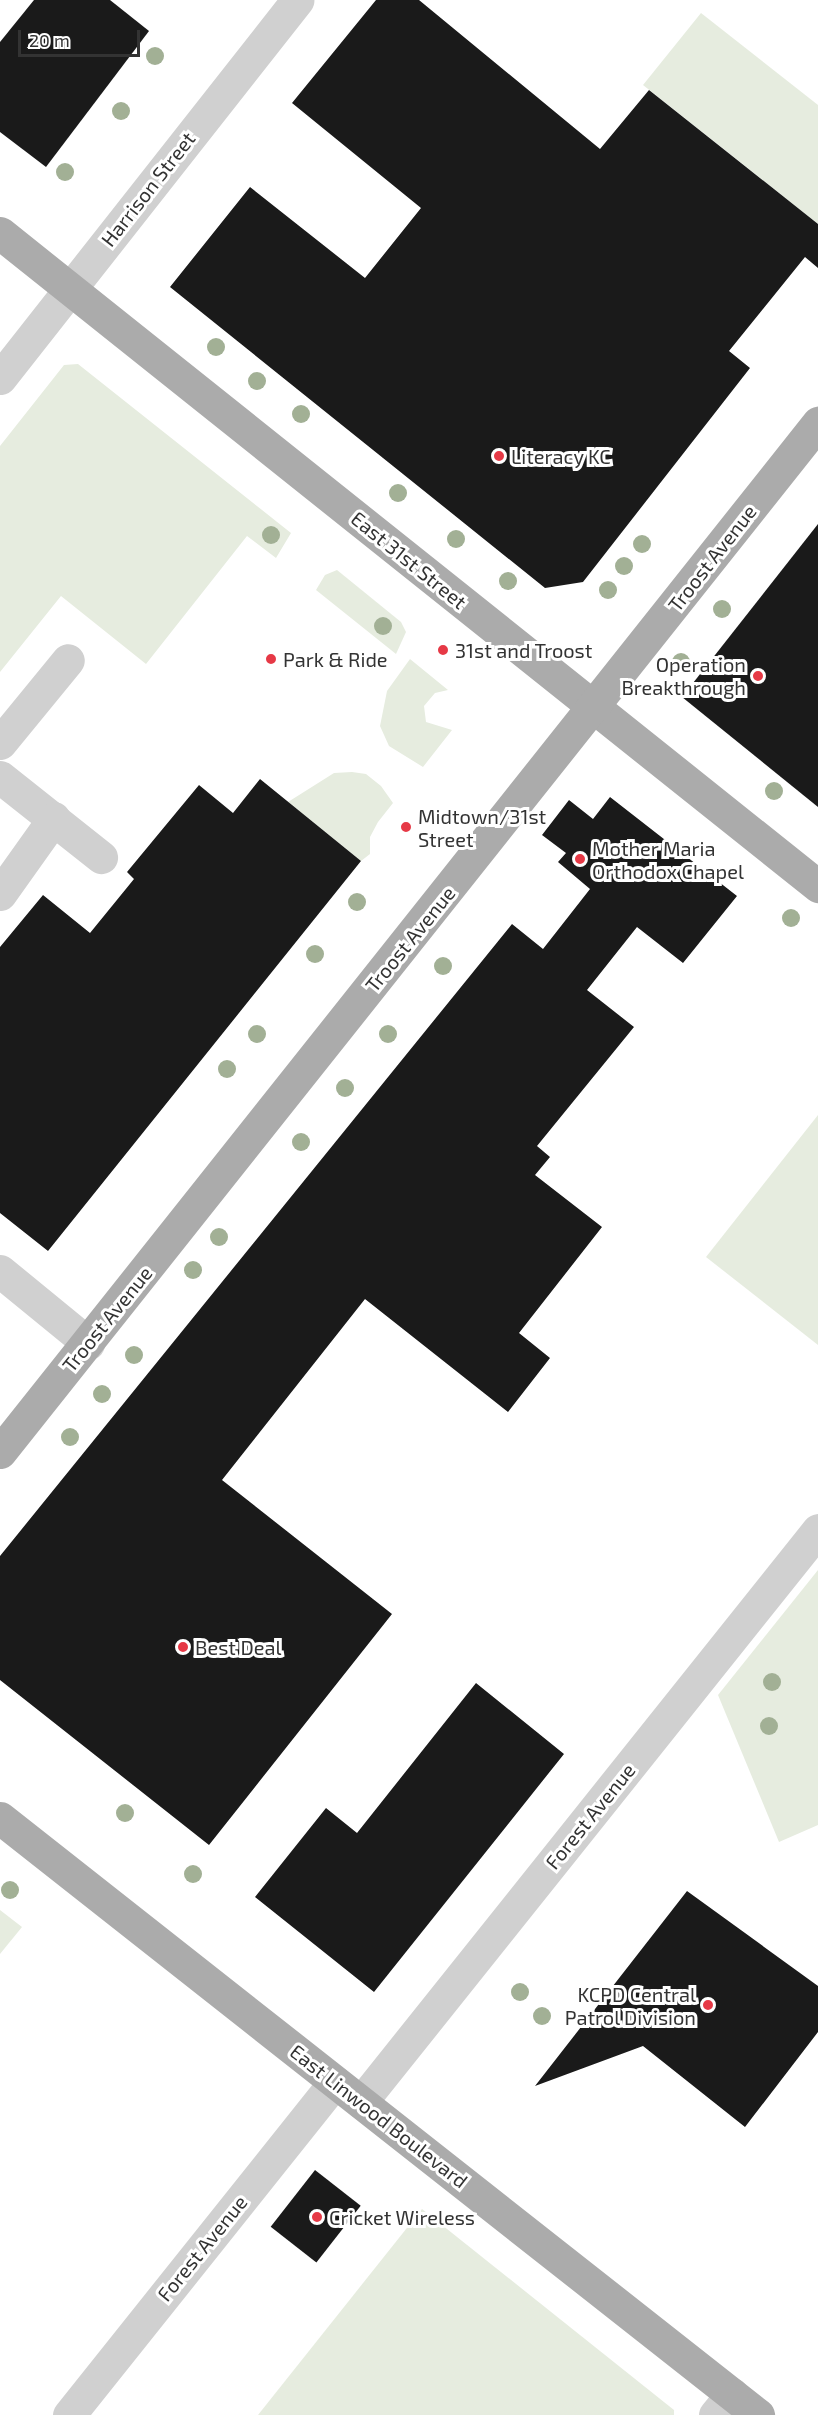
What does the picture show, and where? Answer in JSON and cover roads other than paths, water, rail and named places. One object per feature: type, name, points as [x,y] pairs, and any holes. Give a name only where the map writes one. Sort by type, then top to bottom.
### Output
[{"type":"main road","name":"East 31st Street","points":[[0,233],[818,886]]},
{"type":"main road","name":"Troost Avenue","points":[[0,1452],[594,708],[818,423]]},
{"type":"main road","name":"East Linwood Boulevard","points":[[0,1818],[361,2102],[723,2405],[758,2415]]},
{"type":"street","name":"Harrison Street","points":[[0,378],[297,0]]},
{"type":"street","points":[[0,743],[68,660]]},
{"type":"street","points":[[0,777],[101,857]]},
{"type":"street","points":[[0,894],[54,818]]},
{"type":"street","points":[[0,1271],[88,1343]]},
{"type":"street","name":"Forest Avenue","points":[[361,2102],[818,1530]]},
{"type":"street","name":"Forest Avenue","points":[[69,2415],[335,2082]]},
{"type":"place","name":"Literacy KC","points":[[499,456]]},
{"type":"place","name":"31st and Troost","points":[[443,650]]},
{"type":"place","name":"Park & Ride","points":[[271,659]]},
{"type":"place","name":"Operation Breakthrough","points":[[758,676]]},
{"type":"place","name":"Midtown/31st Street","points":[[406,827]]},
{"type":"place","name":"Mother Maria Orthodox Chapel","points":[[580,859]]},
{"type":"place","name":"Best Deal","points":[[183,1647]]},
{"type":"place","name":"KCPD Central Patrol Division","points":[[708,2005]]},
{"type":"place","name":"Cricket Wireless","points":[[317,2217]]}]
